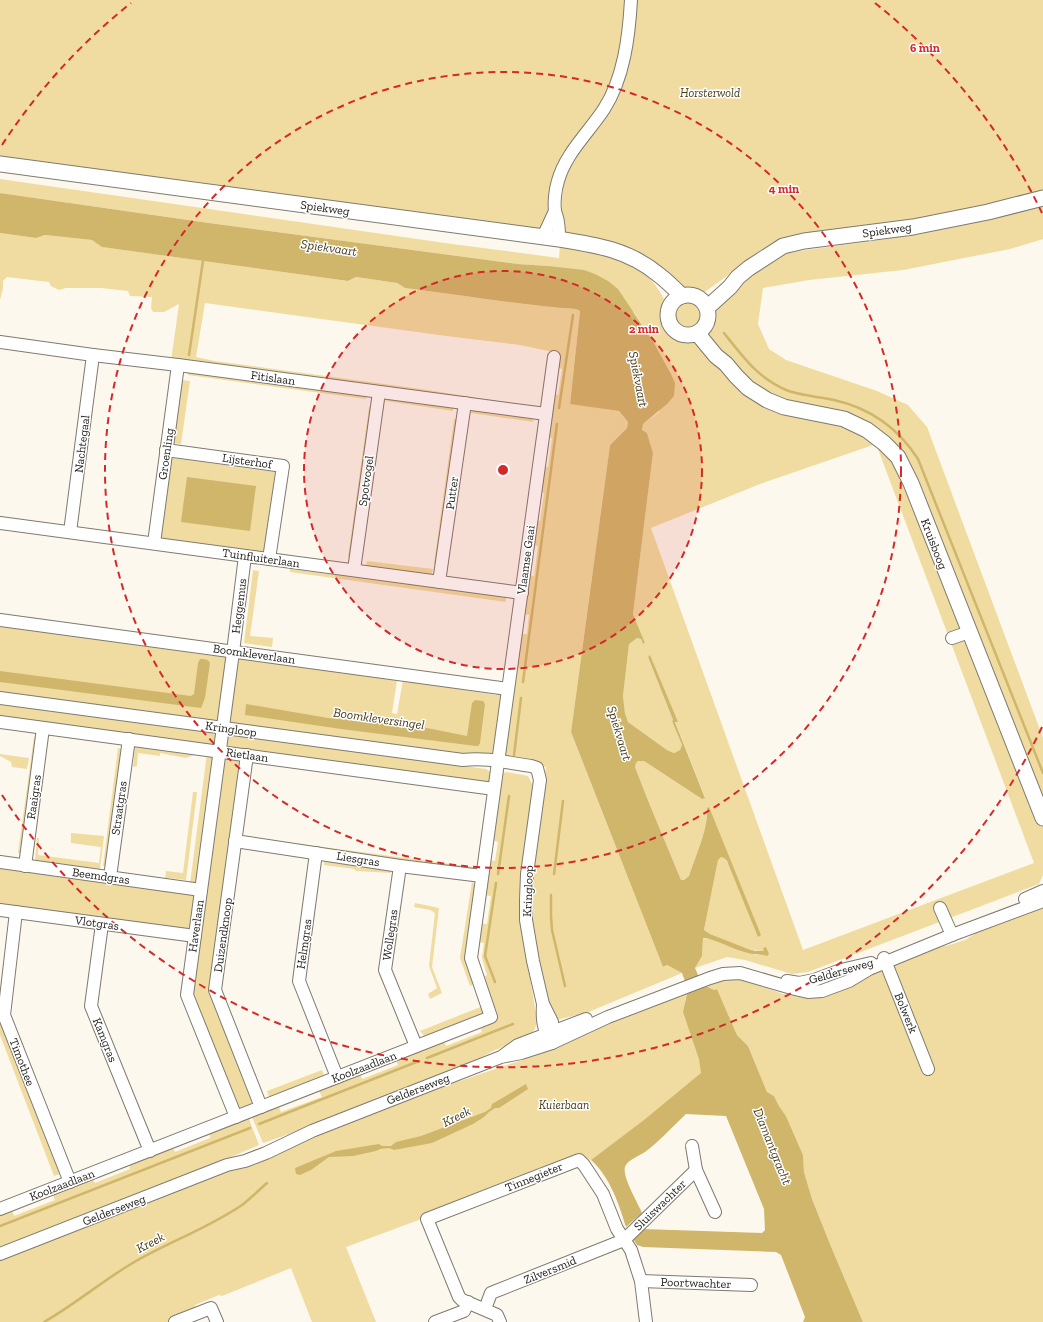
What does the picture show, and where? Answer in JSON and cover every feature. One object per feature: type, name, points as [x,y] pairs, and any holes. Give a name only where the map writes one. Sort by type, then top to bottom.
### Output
[{"type":"main road","name":"Spiekweg","points":[[0,164],[559,239],[611,249],[635,259],[646,266],[677,300]]},
{"type":"main road","name":"Spiekweg","points":[[703,304],[730,287],[738,277],[758,261],[783,246],[804,241],[913,227],[988,212],[1043,198]]},
{"type":"main road","points":[[695,296],[703,304],[708,314],[707,321],[701,330],[690,335],[684,335],[678,333],[669,323],[668,310],[677,300],[695,296]]},
{"type":"main road","name":"Kruisboog","points":[[701,330],[716,356],[726,364],[748,388],[767,400],[784,407],[844,419],[867,430],[884,443],[898,457],[911,483],[1043,818]]},
{"type":"street","points":[[559,239],[558,223],[555,211],[557,185],[560,171],[569,156],[605,108],[613,90],[628,40],[631,0]]},
{"type":"street","points":[[543,237],[555,211]]},
{"type":"street","name":"Fitislaan","points":[[0,342],[546,414]]},
{"type":"street","name":"Nachtegaal","points":[[70,532],[93,355]]},
{"type":"street","name":"Vlaamse Gaai","points":[[498,765],[554,357]]},
{"type":"street","name":"Groenling","points":[[154,543],[178,365]]},
{"type":"street","name":"Spotvogel","points":[[354,570],[379,392]]},
{"type":"street","name":"Putter","points":[[439,582],[464,403]]},
{"type":"street","name":"Lijsterhof","points":[[166,450],[283,466],[269,559]]},
{"type":"street","name":"Tuinfluiterlaan","points":[[0,523],[522,593]]},
{"type":"street","name":"Heggemus","points":[[222,728],[245,556]]},
{"type":"street","name":"Boomkleverlaan","points":[[0,620],[508,689]]},
{"type":"street","points":[[952,638],[969,632]]},
{"type":"street","name":"Kringloop","points":[[0,698],[463,760],[472,765],[498,765],[535,773],[540,776],[526,900],[533,961],[543,1004],[542,1017],[550,1036]]},
{"type":"street","name":"Rietlaan","points":[[0,722],[494,788]]},
{"type":"street","name":"Raaigras","points":[[25,866],[44,728]]},
{"type":"street","name":"Haverlaan","points":[[222,728],[187,995],[236,1117]]},
{"type":"street","name":"Straatgras","points":[[110,877],[129,739]]},
{"type":"street","name":"Duizendknoop","points":[[247,755],[215,990],[261,1107]]},
{"type":"street","name":"Koolzaadlaan","points":[[0,1209],[491,1017],[471,958],[498,765]]},
{"type":"street","name":"Liesgras","points":[[235,841],[316,852],[400,866],[482,876]]},
{"type":"street","name":"Helmgras","points":[[316,852],[299,981],[337,1078]]},
{"type":"street","name":"Beemdgras","points":[[0,862],[201,890]]},
{"type":"street","name":"Wollegras","points":[[400,866],[385,970],[416,1046]]},
{"type":"street","name":"Gelderseweg","points":[[0,1254],[227,1165],[243,1154],[287,1136],[312,1131],[501,1057],[518,1045],[550,1036],[709,975],[740,973],[808,992],[822,991],[849,981],[884,960],[951,933],[1043,892]]},
{"type":"street","name":"Gelderseweg","points":[[951,933],[1043,901]]},
{"type":"street","points":[[940,908],[951,933]]},
{"type":"street","name":"Vlotgras","points":[[0,910],[195,936]]},
{"type":"street","name":"Timothee","points":[[16,912],[4,1015],[70,1182]]},
{"type":"street","name":"Kamgras","points":[[102,924],[91,1006],[150,1151]]},
{"type":"street","name":"Bolwerk","points":[[884,960],[928,1069]]},
{"type":"street","name":"Sluiswachter","points":[[692,1146],[696,1170],[715,1212]]},
{"type":"street","name":"Tinnegieter","points":[[500,1322],[497,1314],[462,1300],[457,1294],[427,1219],[578,1160],[584,1165],[603,1194],[617,1229],[631,1250],[641,1281],[646,1322]]},
{"type":"street","name":"Sluiswachter","points":[[624,1240],[696,1170]]},
{"type":"street","name":"Zilversmid","points":[[484,1309],[491,1294],[624,1240]]},
{"type":"street","name":"Poortwachter","points":[[641,1281],[751,1285]]},
{"type":"street","points":[[435,1322],[464,1310],[468,1302]]},
{"type":"street","points":[[175,1322],[211,1308],[217,1322]]},
{"type":"green space","name":"Horsterwold","points":[[0,0],[1043,0],[1043,191],[941,215],[784,240],[767,247],[702,294],[684,292],[662,275],[565,232],[562,227],[561,218],[563,182],[549,217],[543,227],[534,231],[0,159]]},
{"type":"green space","points":[[0,179],[559,258],[560,244],[583,248],[618,258],[639,269],[658,288],[664,299],[666,304],[665,320],[670,330],[676,335],[687,339],[705,336],[709,328],[711,310],[755,269],[783,254],[886,239],[971,223],[1043,204],[1043,239],[1010,249],[903,270],[809,280],[763,288],[758,324],[769,349],[786,360],[877,391],[908,405],[927,427],[1043,738],[1043,875],[1039,884],[808,972],[792,974],[745,960],[727,957],[695,968],[702,956],[703,938],[711,939],[757,955],[764,954],[764,951],[744,948],[704,930],[718,859],[721,857],[724,858],[729,865],[707,808],[704,833],[689,876],[684,880],[681,880],[635,767],[638,761],[644,761],[702,799],[705,797],[675,721],[677,721],[650,656],[648,657],[682,745],[680,750],[674,753],[667,750],[628,722],[625,713],[623,696],[629,643],[637,638],[641,639],[643,644],[645,643],[633,614],[653,453],[647,433],[642,430],[643,424],[659,412],[670,372],[654,343],[634,312],[548,266],[518,264],[209,223],[0,193]],"holes":[[[876,444],[1034,863],[803,950],[651,528],[760,484]]]},
{"type":"green space","points":[[0,233],[36,238],[45,235],[92,240],[103,247],[348,281],[356,277],[397,283],[405,288],[576,309],[580,311],[570,403],[619,411],[628,422],[627,428],[610,445],[571,732],[663,967],[667,965],[682,973],[586,1013],[556,1020],[544,990],[530,916],[530,879],[546,767],[504,758],[519,634],[527,634],[529,615],[522,614],[527,575],[534,576],[538,546],[531,545],[534,521],[540,521],[544,493],[539,492],[542,467],[548,467],[552,438],[545,436],[551,394],[558,395],[562,369],[555,367],[553,352],[520,345],[205,303],[196,357],[536,407],[171,361],[179,304],[164,312],[153,312],[151,308],[152,297],[130,296],[128,291],[101,288],[66,288],[59,290],[51,286],[49,282],[7,277],[3,281],[0,300]]},
{"type":"green space","points":[[689,302],[699,306],[703,316],[699,326],[689,330],[679,326],[675,316],[679,306]]},
{"type":"green space","points":[[188,371],[367,395],[366,399],[188,375]]},
{"type":"green space","points":[[182,380],[190,381],[181,444],[173,443]]},
{"type":"green space","points":[[386,397],[453,406],[453,411],[386,401]]},
{"type":"green space","points":[[369,407],[372,407],[352,558],[348,557]]},
{"type":"green space","points":[[472,408],[534,417],[533,422],[471,413]]},
{"type":"green space","points":[[454,419],[458,419],[437,564],[434,564]]},
{"type":"green space","points":[[173,458],[275,472],[265,551],[263,552],[165,539],[161,537],[171,459]]},
{"type":"green space","points":[[367,561],[433,569],[431,578],[365,569]]},
{"type":"green space","points":[[290,569],[506,597],[506,602],[290,572]]},
{"type":"green space","points":[[253,570],[259,571],[250,636],[273,638],[272,647],[244,643]]},
{"type":"green space","points":[[0,626],[214,656],[223,655],[229,659],[220,716],[217,721],[177,718],[0,693]]},
{"type":"green space","points":[[238,657],[397,680],[392,713],[397,714],[403,680],[496,695],[496,690],[503,696],[494,756],[480,758],[232,723],[229,720]]},
{"type":"green space","points":[[0,704],[211,732],[217,736],[215,745],[209,747],[0,718]]},
{"type":"green space","points":[[230,735],[259,737],[486,769],[492,773],[489,783],[227,748],[225,744],[226,739]]},
{"type":"green space","points":[[34,737],[40,737],[36,747],[20,850],[23,854],[18,853]]},
{"type":"green space","points":[[135,747],[194,755],[186,758],[160,753],[160,756],[138,753],[137,766],[133,767]]},
{"type":"green space","points":[[118,748],[124,750],[123,757],[120,757],[106,864],[108,867],[103,866]]},
{"type":"green space","points":[[207,753],[211,753],[216,761],[212,761],[197,873],[199,880],[196,884],[190,884]]},
{"type":"green space","points":[[0,754],[29,758],[27,769],[12,767],[11,762],[0,756]]},
{"type":"green space","points":[[237,757],[241,766],[209,991],[253,1102],[252,1105],[239,1111],[192,994],[224,758]]},
{"type":"green space","points":[[506,772],[528,776],[534,788],[522,870],[520,906],[521,923],[537,1020],[536,1027],[530,1035],[493,1051],[471,1063],[306,1128],[263,1143],[252,1117],[253,1115],[278,1105],[281,1112],[322,1097],[318,1089],[360,1073],[362,1079],[398,1065],[396,1059],[443,1040],[446,1046],[482,1032],[480,1026],[492,1022],[496,1018],[497,1012],[482,978],[487,975],[482,958],[484,943],[477,942],[479,923],[487,924],[491,896],[484,895],[489,860],[495,861],[498,842],[491,840],[500,775]]},
{"type":"green space","points":[[193,792],[197,792],[186,880],[165,879],[166,871],[183,873]]},
{"type":"green space","points":[[71,833],[104,836],[100,869],[35,860],[37,838],[39,838],[38,855],[99,863],[101,847],[71,843]]},
{"type":"green space","points":[[248,837],[473,867],[472,872],[248,841]]},
{"type":"green space","points":[[324,858],[390,867],[391,873],[356,871],[354,869],[324,865]]},
{"type":"green space","points":[[0,866],[195,894],[191,929],[187,931],[0,906]]},
{"type":"green space","points":[[472,882],[476,886],[465,956],[475,984],[470,986],[460,958]]},
{"type":"green space","points":[[415,903],[439,908],[432,967],[442,993],[430,999],[428,994],[437,988],[429,966],[435,913],[430,910],[414,907]]},
{"type":"green space","points":[[1043,904],[1043,1322],[863,1322],[812,1199],[804,1172],[803,1155],[786,1116],[774,1096],[767,1092],[748,1046],[737,1035],[717,989],[714,990],[702,984],[727,974],[783,994],[800,997],[817,995],[868,973],[939,946],[946,946],[965,940],[988,926]]},
{"type":"green space","name":"Kuierbaan","points":[[688,989],[685,1001],[707,1078],[645,1120],[591,1160],[585,1158],[346,1247],[376,1322],[312,1322],[291,1268],[222,1296],[219,1295],[195,1305],[196,1307],[175,1315],[176,1318],[167,1322],[0,1322],[0,1259],[436,1089],[537,1055],[563,1044],[578,1032]]},
{"type":"green space","points":[[483,1006],[485,1012],[425,1037],[420,1031]]},
{"type":"green space","points":[[0,1022],[60,1174],[54,1176],[0,1035]]},
{"type":"green space","points":[[322,1070],[324,1075],[269,1097],[267,1091]]},
{"type":"green space","points":[[246,1117],[249,1119],[259,1145],[0,1249],[0,1214],[12,1210],[14,1216],[55,1200],[52,1193],[92,1177],[95,1183],[130,1169],[129,1164],[172,1147],[175,1152],[210,1138],[209,1132]]},
{"type":"water","points":[[0,193],[209,223],[518,264],[584,270],[608,281],[618,289],[654,343],[675,383],[674,396],[667,404],[643,424],[642,430],[647,433],[653,453],[633,614],[645,643],[643,644],[641,639],[637,638],[629,644],[623,696],[625,713],[628,722],[667,750],[674,753],[680,750],[682,745],[648,657],[650,655],[678,722],[675,722],[705,798],[702,799],[644,761],[638,761],[635,767],[681,880],[684,880],[689,876],[704,833],[707,808],[709,807],[761,935],[758,937],[727,861],[721,857],[718,860],[704,930],[710,934],[755,951],[764,951],[763,948],[766,947],[769,954],[767,956],[746,953],[703,938],[702,956],[695,968],[702,984],[714,990],[717,989],[737,1035],[748,1046],[767,1092],[774,1096],[786,1116],[803,1155],[804,1172],[812,1199],[863,1322],[803,1322],[805,1317],[781,1255],[776,1252],[643,1247],[637,1245],[633,1239],[643,1229],[762,1233],[765,1230],[764,1209],[726,1116],[686,1114],[661,1139],[645,1152],[628,1162],[625,1167],[626,1177],[642,1213],[626,1227],[617,1200],[609,1183],[604,1174],[591,1160],[644,1120],[701,1073],[699,1059],[683,1012],[688,989],[682,973],[667,965],[663,967],[571,732],[610,445],[627,428],[628,422],[619,411],[570,404],[580,311],[576,309],[405,288],[397,283],[356,277],[348,281],[102,247],[92,240],[45,235],[36,238],[0,233]]},
{"type":"water","points":[[187,477],[256,486],[250,531],[181,522]]},
{"type":"water","points":[[200,659],[206,660],[210,663],[205,698],[201,708],[0,682],[0,671],[191,696],[194,694],[198,663]]},
{"type":"water","points":[[475,700],[483,701],[485,704],[480,743],[478,746],[341,729],[245,715],[246,704],[328,718],[427,728],[467,736],[472,703]]},
{"type":"water","points":[[526,1084],[528,1089],[499,1108],[495,1108],[473,1124],[432,1143],[394,1150],[389,1148],[380,1149],[353,1156],[329,1157],[311,1170],[300,1175],[296,1174],[295,1168],[336,1151],[379,1144],[382,1146],[391,1146],[396,1142],[421,1136],[485,1112],[491,1108],[492,1104]]},
{"type":"waterway","points":[[189,355],[203,261]]},
{"type":"waterway","points":[[559,408],[573,315]]},
{"type":"waterway","points":[[724,333],[752,366],[776,385],[791,392],[834,400],[860,408],[882,421],[892,429],[902,438],[918,459],[1043,773]]},
{"type":"waterway","points":[[523,682],[557,424]]},
{"type":"waterway","points":[[514,755],[521,698]]},
{"type":"waterway","points":[[498,874],[509,796]]},
{"type":"waterway","points":[[554,874],[563,801]]},
{"type":"waterway","points":[[495,982],[485,956],[496,883]]},
{"type":"waterway","points":[[551,895],[552,930],[565,986]]},
{"type":"waterway","points":[[427,1058],[513,1024]]},
{"type":"waterway","points":[[259,1124],[419,1061]]},
{"type":"waterway","points":[[0,1226],[250,1128]]},
{"type":"waterway","name":"Kreek","points":[[44,1322],[144,1256],[229,1214],[242,1205],[267,1183]]},
{"type":"water label","name":"Spiekvaart","points":[[329,247]]},
{"type":"water label","name":"Spiekvaart","points":[[639,379]]},
{"type":"water label","name":"Boomkleversingel","points":[[379,718]]},
{"type":"water label","name":"Spiekvaart","points":[[620,733]]},
{"type":"water label","name":"Diamantgracht","points":[[773,1146]]}]
